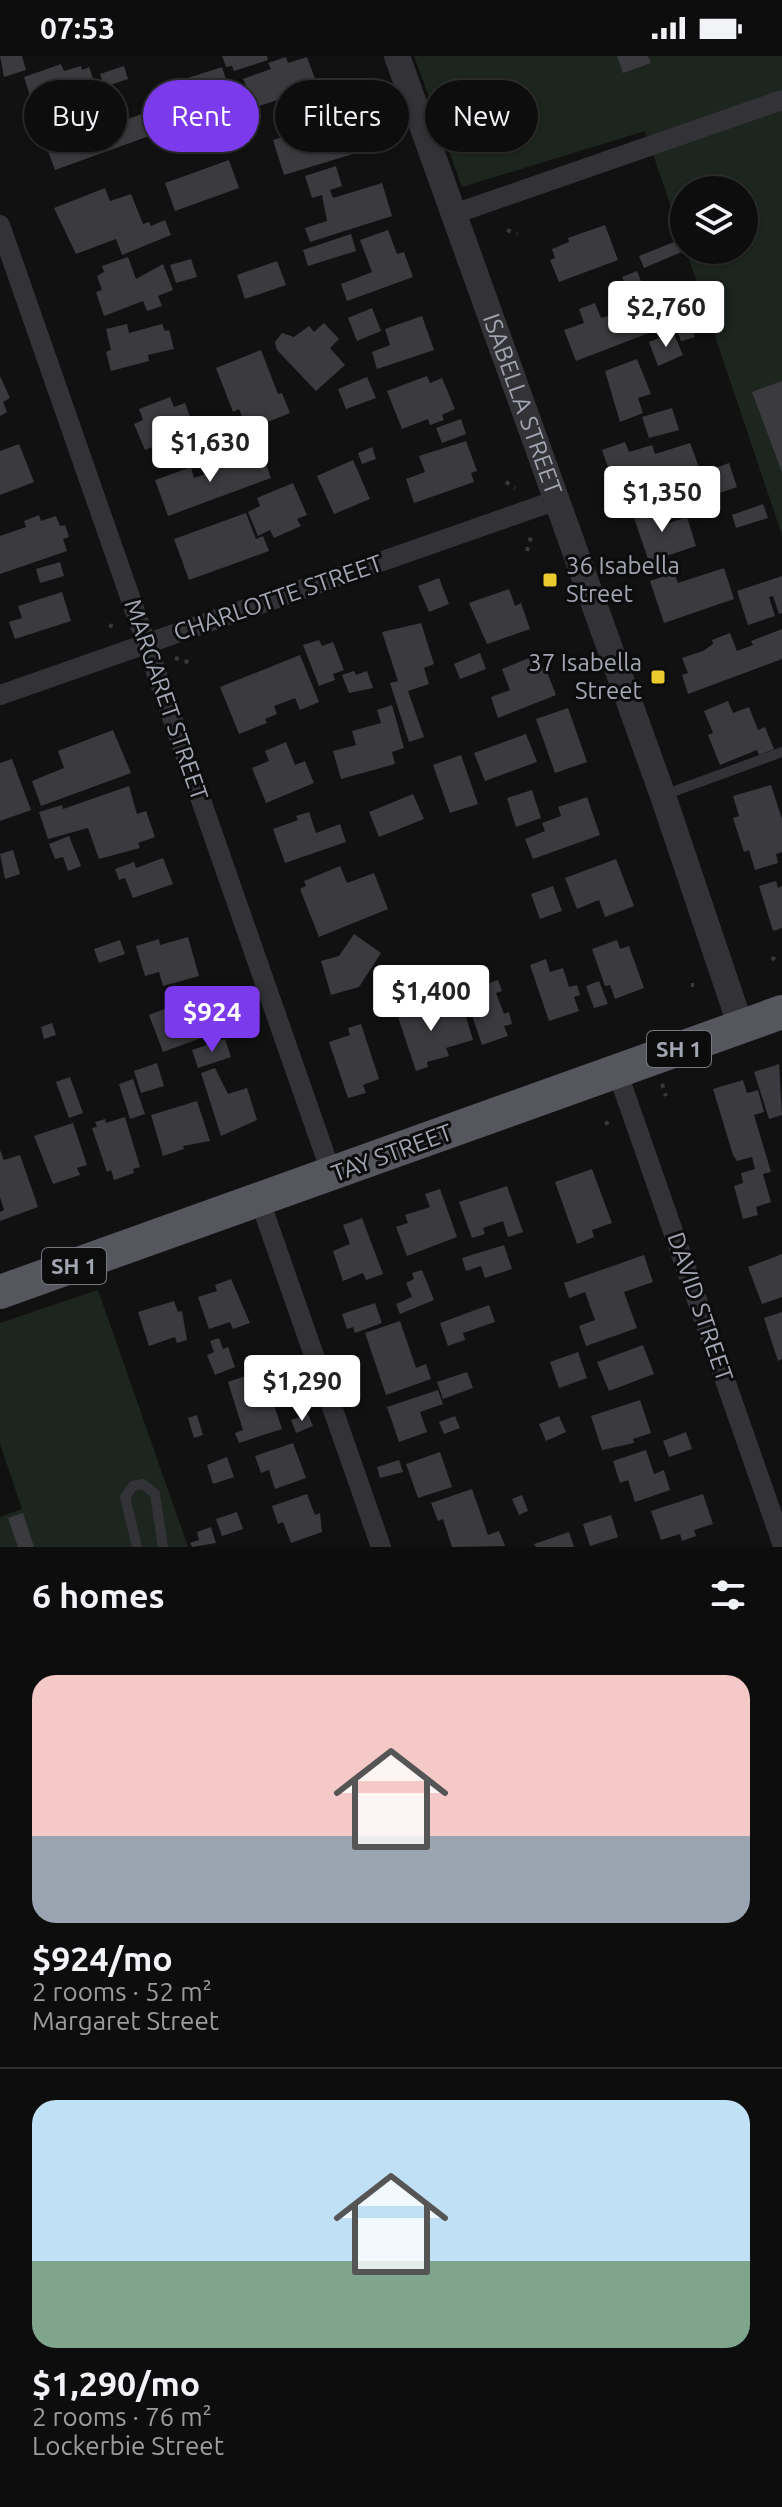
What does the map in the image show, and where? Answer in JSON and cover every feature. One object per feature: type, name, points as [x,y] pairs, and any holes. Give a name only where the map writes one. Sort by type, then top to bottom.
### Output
[{"type":"highway","name":"TAY STREET","points":[[0,1292],[782,1012]]},
{"type":"street","name":"ISABELLA STREET","points":[[397,56],[663,796],[741,1027]]},
{"type":"street","points":[[454,214],[782,100]]},
{"type":"street","name":"MARGARET STREET","points":[[0,225],[332,1175]]},
{"type":"street","name":"CHARLOTTE STREET","points":[[0,695],[557,500]]},
{"type":"street","name":"DAVID STREET","points":[[617,1071],[782,1543]]},
{"type":"street","points":[[260,1201],[381,1547]]},
{"type":"lane","points":[[663,796],[782,752]]},
{"type":"lane","points":[[137,1547],[125,1497],[133,1486],[143,1484],[155,1494],[163,1547]]},
{"type":"path","points":[[507,230],[517,234]]},
{"type":"path","points":[[506,482],[515,488]]},
{"type":"path","points":[[527,551],[531,537]]},
{"type":"path","points":[[109,625],[118,629]]},
{"type":"path","points":[[173,658],[191,663]]},
{"type":"path","points":[[772,960],[777,954]]},
{"type":"path","points":[[662,1084],[666,1096]]},
{"type":"shaded area","points":[[414,56],[782,56],[782,535],[691,264],[758,264],[758,176],[670,176],[670,204],[645,131],[462,187],[449,152],[538,152],[538,80],[425,80],[425,86]]},
{"type":"shaded area","points":[[98,1290],[188,1547],[0,1547],[0,1517],[22,1509],[0,1444],[0,1323]]},
{"type":"building","points":[[0,56],[22,56],[26,70],[4,77]]},
{"type":"building","points":[[222,56],[267,56],[268,60],[234,71],[232,66],[226,67]]},
{"type":"building","points":[[617,56],[648,56],[651,63],[623,73]]},
{"type":"building","points":[[286,57],[288,63],[307,57],[315,80],[275,80],[275,101],[259,106],[259,80],[243,79],[271,69],[268,63]]},
{"type":"building","points":[[61,64],[64,71],[89,67],[94,80],[25,80],[24,77]]},
{"type":"building","points":[[124,66],[128,79],[102,80],[100,74]]},
{"type":"building","points":[[222,67],[226,80],[181,80]]},
{"type":"building","points":[[143,114],[143,138],[127,144],[127,119]]},
{"type":"building","points":[[48,152],[105,152],[55,170]]},
{"type":"building","points":[[277,152],[359,152],[284,175]]},
{"type":"building","points":[[229,160],[239,188],[175,211],[165,183]]},
{"type":"building","points":[[336,166],[342,186],[330,190],[333,198],[382,183],[392,216],[310,242],[305,228],[327,221],[322,195],[312,198],[305,176]]},
{"type":"building","points":[[105,188],[110,201],[131,194],[143,224],[149,222],[151,226],[165,220],[171,235],[122,255],[116,239],[76,254],[54,208]]},
{"type":"building","points":[[605,225],[618,260],[559,282],[550,260],[555,258],[552,249],[569,242],[568,238]]},
{"type":"building","points":[[388,230],[397,254],[404,252],[413,277],[347,301],[341,284],[372,272],[360,240]]},
{"type":"building","points":[[351,234],[356,251],[308,266],[303,250]]},
{"type":"building","points":[[670,244],[670,257],[644,268],[639,256]]},
{"type":"building","points":[[128,257],[136,279],[163,264],[173,290],[158,296],[162,306],[147,311],[143,301],[104,316],[96,292],[102,290],[97,276],[104,272],[102,266]]},
{"type":"building","points":[[191,259],[197,277],[176,283],[170,265]]},
{"type":"building","points":[[277,261],[286,285],[245,299],[237,275]]},
{"type":"building","points":[[637,271],[645,291],[630,298],[622,277]]},
{"type":"building","points":[[595,303],[601,318],[636,309],[638,315],[659,306],[667,326],[576,361],[564,330],[584,323],[579,309]]},
{"type":"building","points":[[372,308],[381,331],[357,341],[348,318]]},
{"type":"building","points":[[422,316],[434,350],[377,369],[372,352],[390,345],[385,329]]},
{"type":"building","points":[[324,323],[339,339],[330,348],[345,365],[316,391],[277,350],[275,342],[282,333],[294,337],[309,326],[314,332]]},
{"type":"building","points":[[127,324],[129,333],[162,324],[165,331],[169,330],[174,349],[148,355],[149,361],[111,371],[106,352],[111,350],[106,329]]},
{"type":"building","points":[[691,325],[695,337],[681,341],[677,330]]},
{"type":"building","points":[[673,332],[683,355],[658,366],[649,342]]},
{"type":"building","points":[[261,350],[278,394],[282,393],[290,413],[248,430],[239,409],[233,412],[216,368]]},
{"type":"building","points":[[637,359],[651,394],[638,398],[643,413],[620,422],[605,371]]},
{"type":"building","points":[[0,376],[10,398],[3,402],[7,412],[0,416]]},
{"type":"building","points":[[427,376],[430,383],[442,378],[455,409],[442,415],[444,420],[430,425],[428,419],[402,429],[387,391]]},
{"type":"building","points":[[367,377],[376,398],[346,409],[338,389]]},
{"type":"building","points":[[782,381],[782,472],[752,392]]},
{"type":"building","points":[[170,397],[174,407],[185,403],[195,430],[145,450],[134,424],[143,420],[139,409]]},
{"type":"building","points":[[672,408],[679,430],[649,438],[642,417]]},
{"type":"building","points":[[461,419],[466,434],[442,443],[436,428]]},
{"type":"building","points":[[466,441],[477,471],[471,473],[474,482],[414,503],[406,479],[425,472],[419,456]]},
{"type":"building","points":[[625,442],[629,452],[652,445],[655,454],[690,443],[699,467],[626,492],[619,470],[610,473],[602,450]]},
{"type":"building","points":[[19,444],[34,482],[0,495],[0,451]]},
{"type":"building","points":[[372,447],[376,459],[362,464],[358,453]]},
{"type":"building","points":[[262,453],[271,478],[168,516],[155,480],[191,467],[194,478]]},
{"type":"building","points":[[353,460],[370,499],[334,514],[317,476]]},
{"type":"building","points":[[729,463],[737,487],[690,503],[682,480]]},
{"type":"building","points":[[293,483],[307,515],[297,519],[301,526],[274,538],[270,530],[258,536],[248,512],[260,506],[257,498]]},
{"type":"building","points":[[763,504],[768,518],[736,528],[732,515]]},
{"type":"building","points":[[653,505],[660,526],[687,517],[696,546],[649,562],[632,512]]},
{"type":"building","points":[[246,513],[256,539],[263,536],[269,551],[189,580],[174,539]]},
{"type":"building","points":[[39,515],[41,521],[56,516],[60,526],[65,525],[69,537],[63,539],[67,551],[0,574],[0,536],[26,527],[24,521]]},
{"type":"building","points":[[60,562],[64,576],[40,583],[36,569]]},
{"type":"building","points":[[724,568],[734,599],[664,623],[650,581],[674,573],[678,583]]},
{"type":"building","points":[[782,576],[782,613],[779,614],[773,596],[769,597],[775,616],[748,625],[737,591]]},
{"type":"building","points":[[439,578],[449,604],[429,612],[418,586]]},
{"type":"building","points":[[509,589],[515,606],[521,603],[530,629],[487,644],[469,603]]},
{"type":"building","points":[[62,592],[71,621],[15,639],[9,622],[22,618],[18,606]]},
{"type":"building","points":[[421,623],[434,664],[424,668],[429,684],[408,691],[424,737],[409,742],[390,683],[398,681],[382,632]]},
{"type":"building","points":[[782,629],[782,659],[688,694],[682,675],[688,673],[682,658],[703,651],[713,644],[712,640],[730,633],[737,651],[753,645],[751,641]]},
{"type":"building","points":[[319,640],[322,646],[333,642],[344,670],[333,674],[335,680],[319,686],[303,645]]},
{"type":"building","points":[[480,653],[486,669],[460,679],[454,664]]},
{"type":"building","points":[[300,655],[319,702],[300,710],[295,698],[274,706],[277,714],[265,719],[267,723],[239,734],[220,687]]},
{"type":"building","points":[[529,658],[534,671],[545,667],[556,695],[498,718],[491,697],[510,690],[502,669]]},
{"type":"building","points":[[354,671],[356,675],[367,671],[373,688],[349,693],[342,675]]},
{"type":"building","points":[[728,701],[733,713],[749,707],[758,730],[765,727],[774,749],[759,755],[757,750],[720,765],[708,735],[713,733],[704,711]]},
{"type":"building","points":[[392,705],[404,748],[392,752],[395,764],[341,779],[333,751],[356,745],[352,731],[381,723],[377,710]]},
{"type":"building","points":[[568,708],[587,762],[555,773],[536,719]]},
{"type":"building","points":[[113,730],[131,773],[41,806],[32,781],[64,768],[58,751]]},
{"type":"building","points":[[526,734],[537,762],[485,781],[474,753]]},
{"type":"building","points":[[286,742],[295,765],[305,761],[314,783],[266,803],[252,768],[269,761],[265,751]]},
{"type":"building","points":[[461,755],[478,804],[450,813],[433,765]]},
{"type":"building","points":[[12,759],[31,810],[0,821],[0,763]]},
{"type":"building","points":[[771,785],[782,819],[782,852],[776,854],[778,863],[755,870],[749,850],[744,852],[733,818],[739,816],[733,796]]},
{"type":"building","points":[[129,786],[137,814],[146,811],[155,837],[138,843],[140,848],[99,859],[88,828],[48,839],[39,812],[62,805],[63,809]]},
{"type":"building","points":[[532,790],[541,818],[516,827],[507,798]]},
{"type":"building","points":[[413,794],[424,819],[379,837],[369,812]]},
{"type":"building","points":[[587,797],[600,835],[533,859],[525,839],[545,831],[542,823],[561,816],[558,807]]},
{"type":"building","points":[[309,812],[316,833],[340,824],[346,842],[285,863],[273,829],[298,820],[296,816]]},
{"type":"building","points":[[69,836],[81,866],[68,871],[63,857],[55,859],[49,844]]},
{"type":"building","points":[[13,850],[20,874],[5,879],[0,854]]},
{"type":"building","points":[[163,858],[173,884],[133,898],[125,878],[119,880],[115,869],[134,862],[136,868]]},
{"type":"building","points":[[616,859],[634,906],[605,917],[599,900],[577,909],[565,878]]},
{"type":"building","points":[[340,866],[347,883],[374,873],[388,909],[319,937],[300,889],[306,886],[304,881]]},
{"type":"building","points":[[776,881],[778,888],[782,886],[782,928],[773,931],[759,886]]},
{"type":"building","points":[[553,886],[562,911],[540,919],[531,894]]},
{"type":"building","points":[[354,934],[381,953],[359,987],[331,995],[321,961],[339,956]]},
{"type":"building","points":[[188,937],[199,976],[163,986],[159,972],[145,976],[136,946],[159,939],[160,945]]},
{"type":"building","points":[[120,940],[125,954],[99,963],[94,949]]},
{"type":"building","points":[[617,940],[620,949],[629,946],[644,988],[615,999],[610,985],[605,986],[592,949]]},
{"type":"building","points":[[546,959],[550,972],[563,968],[569,987],[577,985],[580,995],[574,997],[579,1011],[549,1021],[530,965]]},
{"type":"building","points":[[498,980],[502,991],[496,993],[504,1014],[509,1012],[512,1024],[504,1026],[508,1036],[482,1045],[464,991]]},
{"type":"building","points":[[599,981],[608,1004],[594,1008],[586,986]]},
{"type":"building","points":[[206,993],[220,1031],[163,1052],[149,1015]]},
{"type":"building","points":[[425,999],[432,1021],[464,1010],[473,1040],[446,1048],[449,1056],[427,1062],[428,1067],[416,1071],[395,1008]]},
{"type":"building","points":[[52,1023],[56,1035],[44,1039],[41,1027]]},
{"type":"building","points":[[361,1024],[379,1079],[363,1085],[366,1093],[348,1098],[329,1042],[350,1035],[348,1028]]},
{"type":"building","points":[[225,1039],[231,1057],[198,1068],[192,1050]]},
{"type":"building","points":[[157,1063],[164,1086],[141,1093],[134,1071]]},
{"type":"building","points":[[779,1064],[782,1115],[769,1119],[754,1072]]},
{"type":"building","points":[[215,1068],[228,1094],[247,1088],[257,1120],[221,1136],[201,1073]]},
{"type":"building","points":[[70,1077],[83,1113],[69,1118],[56,1082]]},
{"type":"building","points":[[133,1079],[145,1114],[130,1119],[119,1084]]},
{"type":"building","points":[[743,1080],[747,1093],[758,1090],[764,1112],[754,1115],[771,1172],[763,1174],[771,1202],[756,1207],[758,1215],[743,1219],[734,1186],[743,1183],[741,1173],[755,1169],[752,1157],[737,1161],[733,1155],[713,1089]]},
{"type":"building","points":[[197,1101],[210,1141],[183,1146],[184,1149],[163,1156],[151,1115]]},
{"type":"building","points":[[125,1117],[140,1167],[133,1169],[134,1173],[114,1180],[111,1170],[107,1172],[92,1128],[97,1127],[95,1122],[105,1119],[106,1123]]},
{"type":"building","points":[[73,1123],[87,1165],[77,1168],[80,1175],[53,1184],[34,1136]]},
{"type":"building","points":[[0,1150],[4,1160],[20,1155],[38,1207],[0,1221],[0,1212],[4,1210],[0,1197]]},
{"type":"building","points":[[592,1169],[612,1223],[592,1230],[594,1237],[577,1244],[555,1182]]},
{"type":"building","points":[[507,1186],[523,1232],[508,1237],[503,1221],[483,1228],[485,1234],[472,1238],[459,1202]]},
{"type":"building","points":[[440,1189],[457,1237],[407,1256],[396,1227],[408,1223],[405,1215],[430,1207],[425,1194]]},
{"type":"building","points":[[362,1218],[383,1274],[366,1280],[363,1273],[343,1281],[333,1251],[350,1244],[343,1225]]},
{"type":"building","points":[[504,1245],[512,1269],[485,1278],[481,1266],[466,1271],[462,1258]]},
{"type":"building","points":[[782,1254],[782,1297],[762,1304],[748,1267]]},
{"type":"building","points":[[644,1255],[653,1282],[624,1292],[637,1328],[586,1346],[579,1326],[595,1320],[585,1292],[569,1298],[564,1283]]},
{"type":"building","points":[[422,1270],[434,1300],[400,1314],[396,1304],[412,1297],[406,1283],[414,1279],[412,1273]]},
{"type":"building","points":[[231,1279],[250,1323],[233,1329],[230,1322],[209,1329],[198,1297],[217,1291],[215,1285]]},
{"type":"building","points":[[174,1301],[178,1312],[182,1311],[187,1340],[177,1343],[175,1337],[149,1346],[138,1312]]},
{"type":"building","points":[[375,1303],[382,1323],[355,1333],[353,1327],[347,1329],[342,1314]]},
{"type":"building","points":[[489,1305],[495,1322],[463,1333],[465,1340],[448,1346],[440,1323]]},
{"type":"building","points":[[782,1312],[782,1359],[778,1361],[764,1318]]},
{"type":"building","points":[[400,1321],[416,1368],[426,1364],[431,1379],[386,1395],[365,1333]]},
{"type":"building","points":[[219,1338],[223,1349],[228,1347],[235,1367],[215,1375],[207,1355],[214,1352],[210,1341]]},
{"type":"building","points":[[643,1345],[654,1374],[609,1391],[597,1362]]},
{"type":"building","points":[[578,1352],[587,1378],[559,1388],[550,1362]]},
{"type":"building","points":[[266,1369],[272,1386],[268,1387],[282,1429],[239,1443],[235,1433],[243,1430],[228,1382]]},
{"type":"building","points":[[467,1372],[473,1388],[443,1399],[437,1382]]},
{"type":"building","points":[[438,1390],[443,1404],[420,1412],[427,1432],[399,1442],[387,1407]]},
{"type":"building","points":[[640,1400],[651,1433],[633,1439],[634,1443],[602,1450],[591,1416]]},
{"type":"building","points":[[308,1414],[313,1426],[296,1433],[291,1420]]},
{"type":"building","points":[[197,1415],[203,1435],[194,1438],[188,1418]]},
{"type":"building","points":[[455,1416],[460,1428],[444,1434],[439,1422]]},
{"type":"building","points":[[559,1416],[566,1432],[546,1441],[539,1424]]},
{"type":"building","points":[[686,1432],[692,1449],[669,1457],[663,1441]]},
{"type":"building","points":[[293,1443],[306,1478],[275,1489],[269,1470],[261,1473],[255,1456]]},
{"type":"building","points":[[646,1450],[654,1474],[664,1470],[670,1490],[635,1502],[628,1480],[620,1483],[613,1461]]},
{"type":"building","points":[[440,1452],[452,1487],[418,1498],[406,1464]]},
{"type":"building","points":[[227,1457],[234,1477],[213,1484],[207,1465]]},
{"type":"building","points":[[399,1460],[403,1472],[380,1478],[377,1467]]},
{"type":"building","points":[[472,1489],[488,1535],[499,1531],[505,1546],[452,1547],[443,1519],[438,1521],[431,1503]]},
{"type":"building","points":[[307,1494],[315,1515],[320,1513],[322,1532],[291,1543],[283,1522],[278,1524],[272,1506]]},
{"type":"building","points":[[703,1494],[713,1524],[694,1530],[696,1536],[682,1541],[680,1534],[661,1540],[651,1511]]},
{"type":"building","points":[[522,1495],[528,1511],[519,1515],[512,1499]]},
{"type":"building","points":[[237,1512],[243,1529],[222,1536],[216,1519]]},
{"type":"building","points":[[23,1513],[34,1547],[18,1547],[8,1518]]},
{"type":"building","points":[[611,1515],[618,1537],[590,1546],[583,1524]]},
{"type":"building","points":[[211,1527],[216,1543],[192,1547],[190,1543],[199,1540],[197,1532]]},
{"type":"building","points":[[569,1532],[574,1547],[536,1547],[534,1544]]},
{"type":"place","name":"36 Isabella Street","points":[[550,580]]},
{"type":"place","name":"37 Isabella Street","points":[[658,677]]}]
